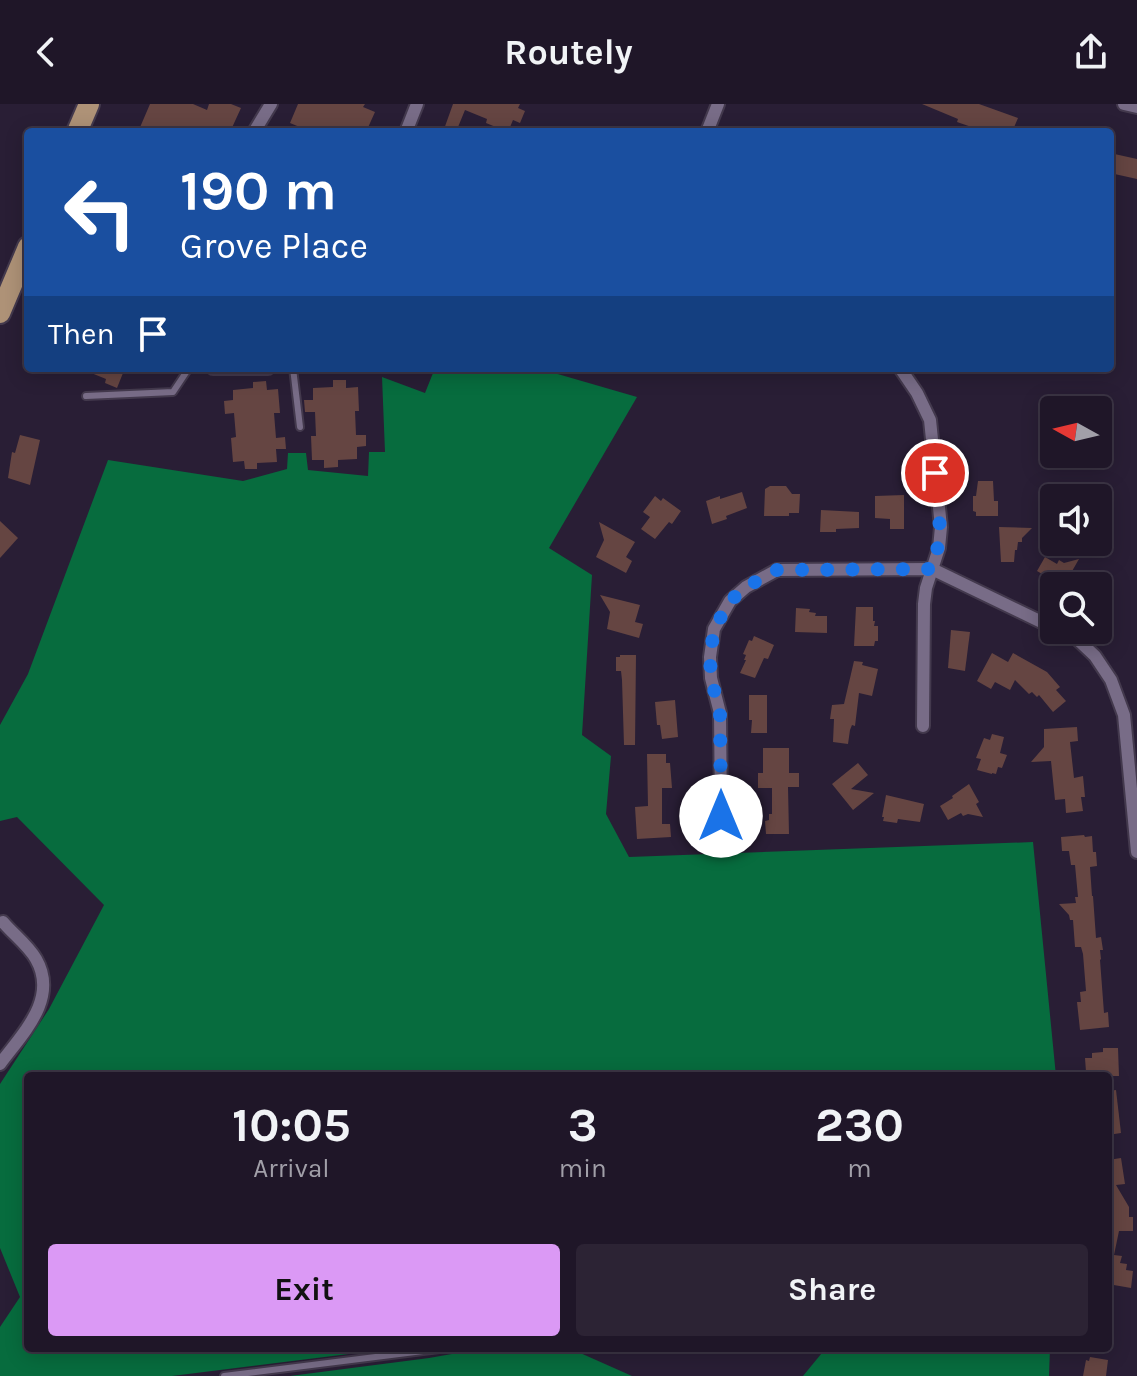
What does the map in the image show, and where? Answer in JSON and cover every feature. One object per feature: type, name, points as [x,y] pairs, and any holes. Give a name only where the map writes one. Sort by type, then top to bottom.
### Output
[{"type":"main road","points":[[79,128],[89,104]]},
{"type":"main road","points":[[0,313],[24,256]]},
{"type":"street","points":[[259,128],[271,104]]},
{"type":"street","points":[[408,128],[417,104]]},
{"type":"street","points":[[709,128],[718,104]]},
{"type":"street","points":[[1124,104],[1137,107]]},
{"type":"street","points":[[903,372],[930,420],[941,527],[939,548],[924,604],[923,726]]},
{"type":"street","points":[[721,816],[720,713],[711,678],[710,657],[714,629],[730,601],[746,587],[777,570],[932,569],[1040,621]]},
{"type":"street","points":[[1082,644],[1095,656],[1111,680],[1124,715],[1131,723],[1137,852]]},
{"type":"street","points":[[0,1064],[39,1009],[44,982],[34,956],[3,922]]},
{"type":"lane","points":[[86,396],[173,392],[186,372]]},
{"type":"lane","points":[[293,372],[300,427]]},
{"type":"lane","points":[[224,1376],[415,1352]]},
{"type":"green space","points":[[433,372],[551,372],[637,397],[549,548],[592,575],[582,735],[611,756],[606,814],[629,857],[1033,842],[1056,1072],[24,1072],[24,1352],[365,1352],[172,1376],[0,1376],[0,1327],[20,1297],[0,1248],[0,1084],[49,1009],[104,905],[17,817],[0,821],[0,725],[28,674],[108,460],[243,481],[287,469],[288,453],[306,453],[308,470],[368,476],[369,452],[385,452],[382,377],[425,393]]},
{"type":"green space","points":[[463,1352],[578,1352],[632,1376],[290,1376]]},
{"type":"green space","points":[[823,1352],[1050,1352],[1049,1376],[803,1376]]},
{"type":"building","points":[[150,104],[193,104],[207,110],[209,104],[231,104],[241,108],[232,128],[140,128]]},
{"type":"building","points":[[298,104],[365,104],[363,107],[375,112],[368,128],[302,128],[290,123]]},
{"type":"building","points":[[453,104],[520,104],[518,108],[525,111],[520,123],[513,120],[510,128],[498,128],[486,123],[487,119],[465,110],[458,128],[444,128]]},
{"type":"building","points":[[922,104],[979,104],[1018,118],[1014,128],[974,128],[957,122],[958,119]]},
{"type":"building","points":[[1114,154],[1137,159],[1137,179],[1114,174]]},
{"type":"building","points":[[89,372],[123,372],[117,388],[105,383],[106,379]]},
{"type":"building","points":[[333,380],[346,380],[346,388],[358,387],[356,435],[366,435],[366,446],[357,447],[357,459],[338,460],[338,467],[324,468],[324,460],[312,460],[311,436],[316,436],[315,412],[305,412],[304,400],[313,400],[313,388],[333,387]]},
{"type":"building","points":[[266,381],[267,390],[278,389],[280,413],[274,413],[276,438],[285,437],[286,449],[276,449],[277,462],[257,463],[257,469],[245,469],[244,461],[233,462],[231,438],[236,437],[234,413],[225,414],[224,401],[233,400],[233,390],[253,388],[253,382]]},
{"type":"building","points":[[20,435],[40,440],[30,485],[8,478],[12,452],[15,453]]},
{"type":"building","points":[[978,481],[993,481],[998,516],[976,516],[973,511],[973,496],[976,496]]},
{"type":"building","points":[[786,486],[792,494],[800,494],[799,513],[764,516],[765,489]]},
{"type":"building","points":[[742,492],[747,508],[712,524],[706,501]]},
{"type":"building","points":[[904,495],[904,529],[890,529],[890,519],[875,518],[875,496]]},
{"type":"building","points":[[655,496],[681,511],[655,539],[641,529],[650,517],[643,512]]},
{"type":"building","points":[[821,510],[859,512],[859,528],[820,532]]},
{"type":"building","points":[[0,521],[18,538],[0,558]]},
{"type":"building","points":[[599,522],[635,542],[626,557],[632,561],[626,573],[596,557],[604,540]]},
{"type":"building","points":[[999,527],[1032,528],[1022,542],[1018,542],[1014,562],[1001,562]]},
{"type":"building","points":[[1045,557],[1057,564],[1059,560],[1064,563],[1079,559],[1072,572],[1037,571]]},
{"type":"building","points":[[600,595],[640,605],[635,622],[643,624],[639,638],[607,629],[610,612]]},
{"type":"building","points":[[856,607],[873,607],[874,626],[878,626],[878,641],[874,646],[854,646]]},
{"type":"building","points":[[796,608],[810,609],[809,612],[816,613],[815,616],[827,616],[827,633],[795,632]]},
{"type":"building","points":[[951,630],[970,632],[965,671],[948,668]]},
{"type":"building","points":[[754,636],[774,645],[755,678],[740,673],[746,660],[743,654]]},
{"type":"building","points":[[992,653],[1008,662],[1013,653],[1047,672],[1060,687],[1056,690],[1066,701],[1053,712],[1039,695],[1029,694],[1015,680],[1010,690],[995,682],[991,689],[977,681]]},
{"type":"building","points":[[636,655],[635,745],[624,745],[622,680],[621,671],[616,671],[616,657]]},
{"type":"building","points":[[854,661],[878,669],[872,696],[859,693],[855,726],[852,725],[850,730],[848,744],[833,742],[832,705],[844,704]]},
{"type":"building","points":[[749,695],[767,695],[767,733],[751,733]]},
{"type":"building","points":[[675,700],[678,737],[662,739],[655,702]]},
{"type":"building","points":[[1077,727],[1078,741],[1070,742],[1074,778],[1083,776],[1085,797],[1081,797],[1083,811],[1066,813],[1065,799],[1055,800],[1051,761],[1031,762],[1044,747],[1044,729]]},
{"type":"building","points":[[992,734],[1004,737],[1000,753],[1007,755],[996,774],[977,770],[981,759],[976,758],[984,738],[990,740]]},
{"type":"building","points":[[763,748],[789,748],[789,773],[799,773],[799,787],[788,787],[789,834],[766,834],[765,821],[772,814],[772,788],[758,788],[758,773],[763,773]]},
{"type":"building","points":[[647,754],[666,754],[666,763],[670,763],[672,788],[662,788],[662,824],[670,824],[671,837],[637,839],[635,807],[648,806]]},
{"type":"building","points":[[858,763],[868,775],[851,789],[874,793],[853,810],[832,784]]},
{"type":"building","points":[[969,784],[983,817],[963,816],[961,813],[948,820],[940,806]]},
{"type":"building","points":[[886,795],[924,804],[920,822],[898,819],[897,823],[883,821]]},
{"type":"building","points":[[1092,836],[1093,852],[1096,852],[1097,866],[1090,867],[1092,896],[1096,938],[1101,937],[1103,950],[1100,950],[1100,960],[1104,1013],[1108,1012],[1109,1027],[1080,1030],[1077,1002],[1081,1002],[1080,992],[1086,991],[1083,954],[1081,947],[1075,947],[1073,920],[1059,904],[1076,903],[1075,897],[1078,897],[1075,865],[1071,865],[1069,851],[1062,851],[1061,837]]},
{"type":"building","points":[[1103,1048],[1118,1048],[1119,1076],[1112,1076],[1112,1072],[1086,1072],[1085,1058],[1092,1058],[1092,1053],[1103,1052]]},
{"type":"building","points":[[1112,1090],[1116,1090],[1121,1133],[1112,1134]]},
{"type":"building","points":[[1121,1158],[1125,1184],[1116,1185],[1129,1207],[1129,1217],[1133,1217],[1133,1231],[1119,1231],[1114,1255],[1122,1256],[1120,1263],[1127,1264],[1126,1270],[1133,1271],[1131,1288],[1112,1285],[1112,1159]]},
{"type":"building","points":[[1090,1357],[1108,1360],[1106,1376],[1083,1376],[1086,1360],[1089,1361]]},
{"type":"route","points":[[721,816],[720,713],[711,678],[710,657],[714,629],[730,601],[746,587],[777,570],[932,569],[939,548],[941,527],[935,473]]}]
